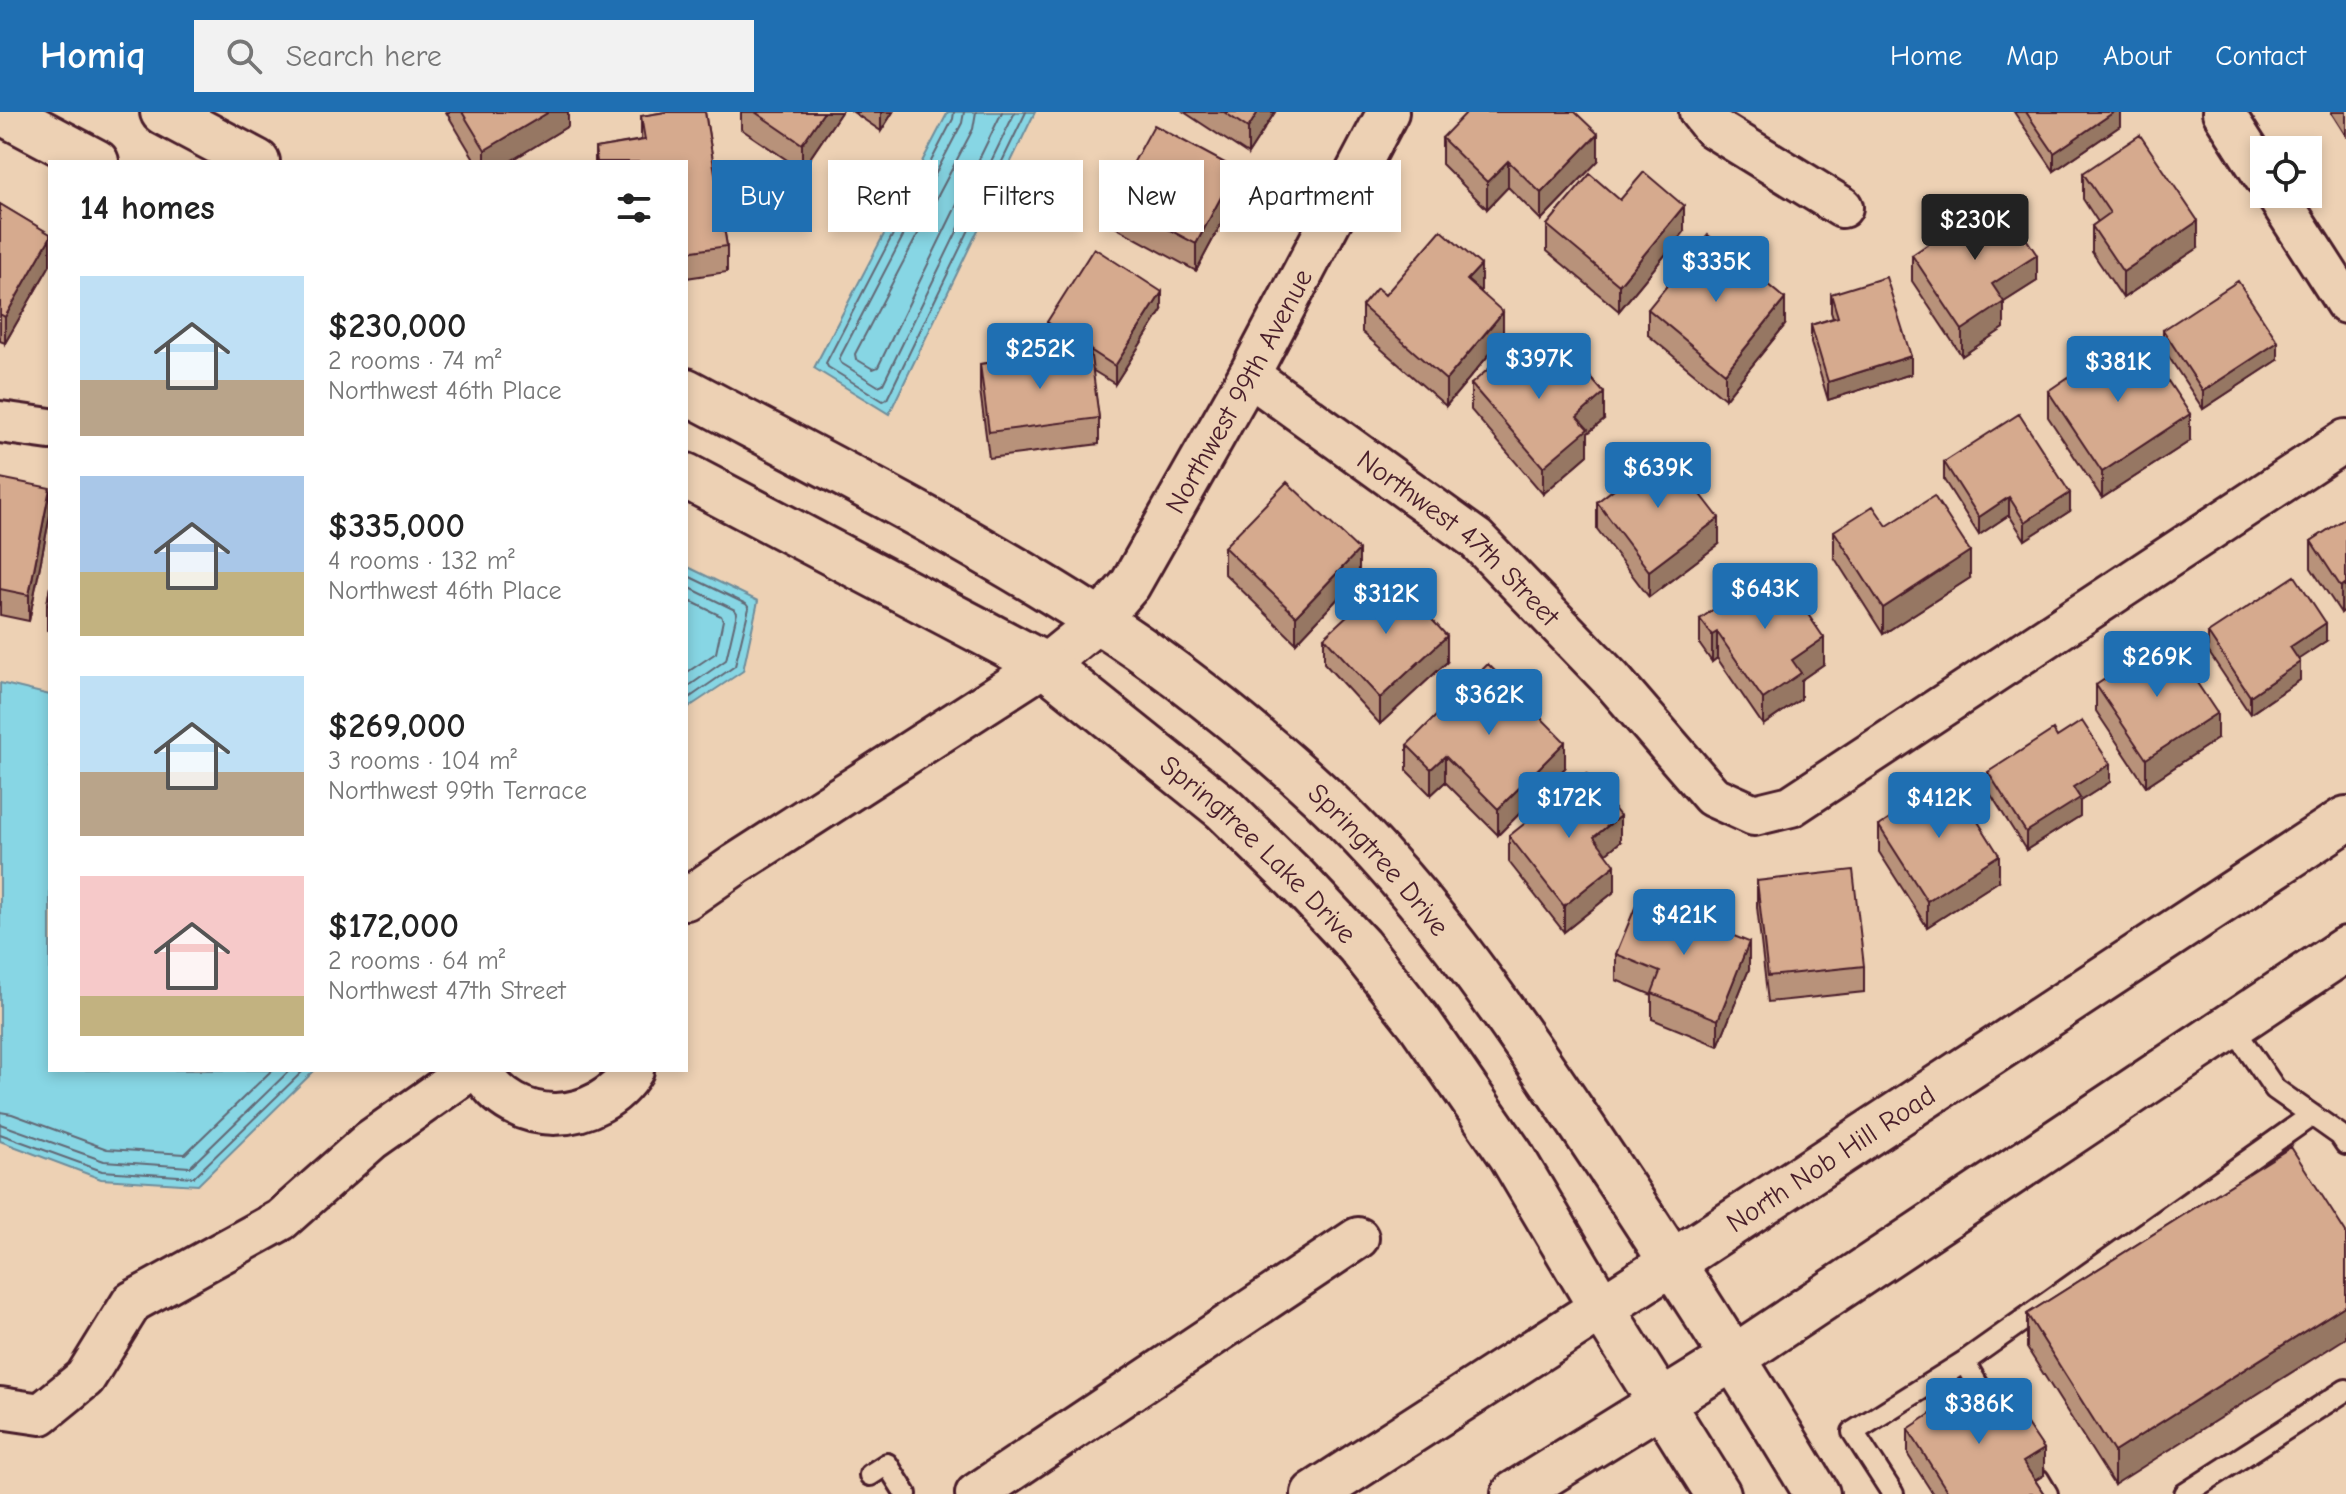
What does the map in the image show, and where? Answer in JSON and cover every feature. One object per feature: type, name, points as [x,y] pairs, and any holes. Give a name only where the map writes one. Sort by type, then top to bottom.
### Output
[{"type":"street","points":[[2,112],[92,160]]},
{"type":"street","points":[[163,112],[253,160]]},
{"type":"street","name":"Northwest 99th Avenue","points":[[688,898],[1045,665],[1099,621],[1130,585],[1249,375],[1388,112]]},
{"type":"street","points":[[1700,112],[1712,127],[1842,207]]},
{"type":"street","points":[[2223,112],[2250,154]]},
{"type":"street","points":[[2285,208],[2346,303]]},
{"type":"street","name":"Northwest 47th Street","points":[[1249,375],[1476,539],[1612,680],[1712,796],[1754,815],[1791,806],[2346,440]]},
{"type":"street","name":"Springtree Drive","points":[[688,392],[964,540],[1099,621],[1193,687],[1304,780],[1399,878],[1448,936],[1532,1052],[1735,1357],[1817,1494]]},
{"type":"street","points":[[0,422],[48,429]]},
{"type":"street","name":"Springtree Lake Drive","points":[[688,477],[1045,665],[1223,808],[1359,946],[1419,1022],[1511,1155],[1601,1307],[1718,1494]]},
{"type":"street","name":"North Nob Hill Road","points":[[1314,1494],[2346,819]]},
{"type":"street","points":[[1514,1494],[1735,1357],[2346,949]]},
{"type":"street","points":[[0,1408],[41,1414],[85,1378],[132,1302],[281,1220],[371,1140],[467,1072]]},
{"type":"street","points":[[482,1072],[507,1101],[533,1113],[561,1116],[589,1110],[613,1095],[631,1072]]},
{"type":"street","points":[[976,1494],[1358,1238]]},
{"type":"lane","points":[[2232,1026],[2275,1089],[2340,1135],[2346,1144]]},
{"type":"lane","points":[[1893,1494],[1853,1432],[1964,1362],[2312,1115]]},
{"type":"lane","points":[[1964,1362],[2002,1426]]},
{"type":"lane","points":[[2185,1494],[2346,1390]]},
{"type":"lane","points":[[870,1475],[887,1464],[906,1494]]},
{"type":"water","points":[[948,112],[1035,112],[1012,160],[954,160],[954,232],[977,232],[889,414],[814,368],[885,232],[938,232],[938,160],[923,160]]},
{"type":"water","points":[[688,567],[758,601],[743,671],[688,708]]},
{"type":"water","points":[[0,683],[48,695],[48,1072],[313,1072],[198,1185],[101,1179],[0,1141]]},
{"type":"building","points":[[462,112],[549,112],[485,150]]},
{"type":"building","points":[[666,112],[705,112],[713,160],[712,232],[725,232],[727,246],[688,252],[688,160],[597,160],[595,148],[645,140],[641,116]]},
{"type":"building","points":[[755,112],[824,112],[802,144]]},
{"type":"building","points":[[1224,112],[1258,112],[1248,128]]},
{"type":"building","points":[[1467,112],[1575,112],[1598,134],[1541,193],[1508,161],[1487,182],[1442,138]]},
{"type":"building","points":[[2026,112],[2114,112],[2054,153]]},
{"type":"building","points":[[1154,125],[1220,160],[1220,199],[1204,229],[1204,160],[1135,160]]},
{"type":"building","points":[[2140,135],[2198,221],[2123,272],[2092,226],[2110,213],[2083,173]]},
{"type":"building","points":[[1644,172],[1684,206],[1619,285],[1547,225],[1590,174],[1620,200]]},
{"type":"building","points":[[1998,197],[2037,255],[1992,284],[2004,302],[1962,330],[1912,255]]},
{"type":"building","points":[[0,204],[48,233],[48,242],[5,317],[0,314]]},
{"type":"building","points":[[1441,230],[1481,265],[1467,280],[1503,312],[1446,380],[1362,306],[1377,288],[1385,295]]},
{"type":"building","points":[[1173,232],[1202,232],[1196,244]]},
{"type":"building","points":[[1708,235],[1785,299],[1725,373],[1648,309]]},
{"type":"building","points":[[1094,248],[1162,292],[1115,366],[1047,322]]},
{"type":"building","points":[[1886,277],[1911,356],[1828,382],[1811,325],[1838,317],[1831,294]]},
{"type":"building","points":[[2238,281],[2278,342],[2203,391],[2163,330]]},
{"type":"building","points":[[2123,340],[2138,362],[2150,354],[2190,414],[2102,472],[2048,391]]},
{"type":"building","points":[[1521,341],[1550,376],[1573,357],[1604,393],[1577,417],[1588,429],[1543,467],[1471,384]]},
{"type":"building","points":[[1090,349],[1099,418],[989,432],[980,364]]},
{"type":"building","points":[[2019,414],[2070,493],[2025,522],[2009,497],[1979,517],[1944,462]]},
{"type":"building","points":[[1666,449],[1719,518],[1649,571],[1597,502]]},
{"type":"building","points":[[0,478],[48,488],[29,595],[0,589]]},
{"type":"building","points":[[1287,482],[1359,550],[1296,616],[1224,547]]},
{"type":"building","points":[[1934,496],[1970,551],[1883,608],[1834,531],[1873,506],[1887,526]]},
{"type":"building","points":[[2346,518],[2346,583],[2341,587],[2311,541]]},
{"type":"building","points":[[1775,566],[1824,638],[1792,660],[1801,673],[1763,699],[1717,632],[1712,635],[1700,619]]},
{"type":"building","points":[[1391,575],[1447,636],[1380,698],[1324,637]]},
{"type":"building","points":[[2295,576],[2326,623],[2290,647],[2300,662],[2250,696],[2208,633]]},
{"type":"building","points":[[2167,638],[2217,713],[2146,759],[2096,685]]},
{"type":"building","points":[[1488,664],[1565,742],[1498,809],[1445,756],[1431,769],[1407,745]]},
{"type":"building","points":[[2082,721],[2110,764],[2073,787],[2080,798],[2026,832],[1988,772],[2053,730],[2057,737]]},
{"type":"building","points":[[1587,774],[1620,816],[1594,837],[1615,865],[1564,906],[1509,836]]},
{"type":"building","points":[[1951,779],[1999,855],[1927,901],[1879,826]]},
{"type":"building","points":[[1853,870],[1864,966],[1768,976],[1757,881]]},
{"type":"building","points":[[1639,898],[1749,942],[1718,1020],[1652,993],[1660,972],[1616,954]]},
{"type":"building","points":[[2291,1147],[2346,1233],[2346,1305],[2114,1452],[2027,1314]]},
{"type":"building","points":[[1974,1385],[1990,1408],[2008,1396],[2044,1449],[2023,1462],[2044,1494],[1949,1494],[1908,1429]]}]
